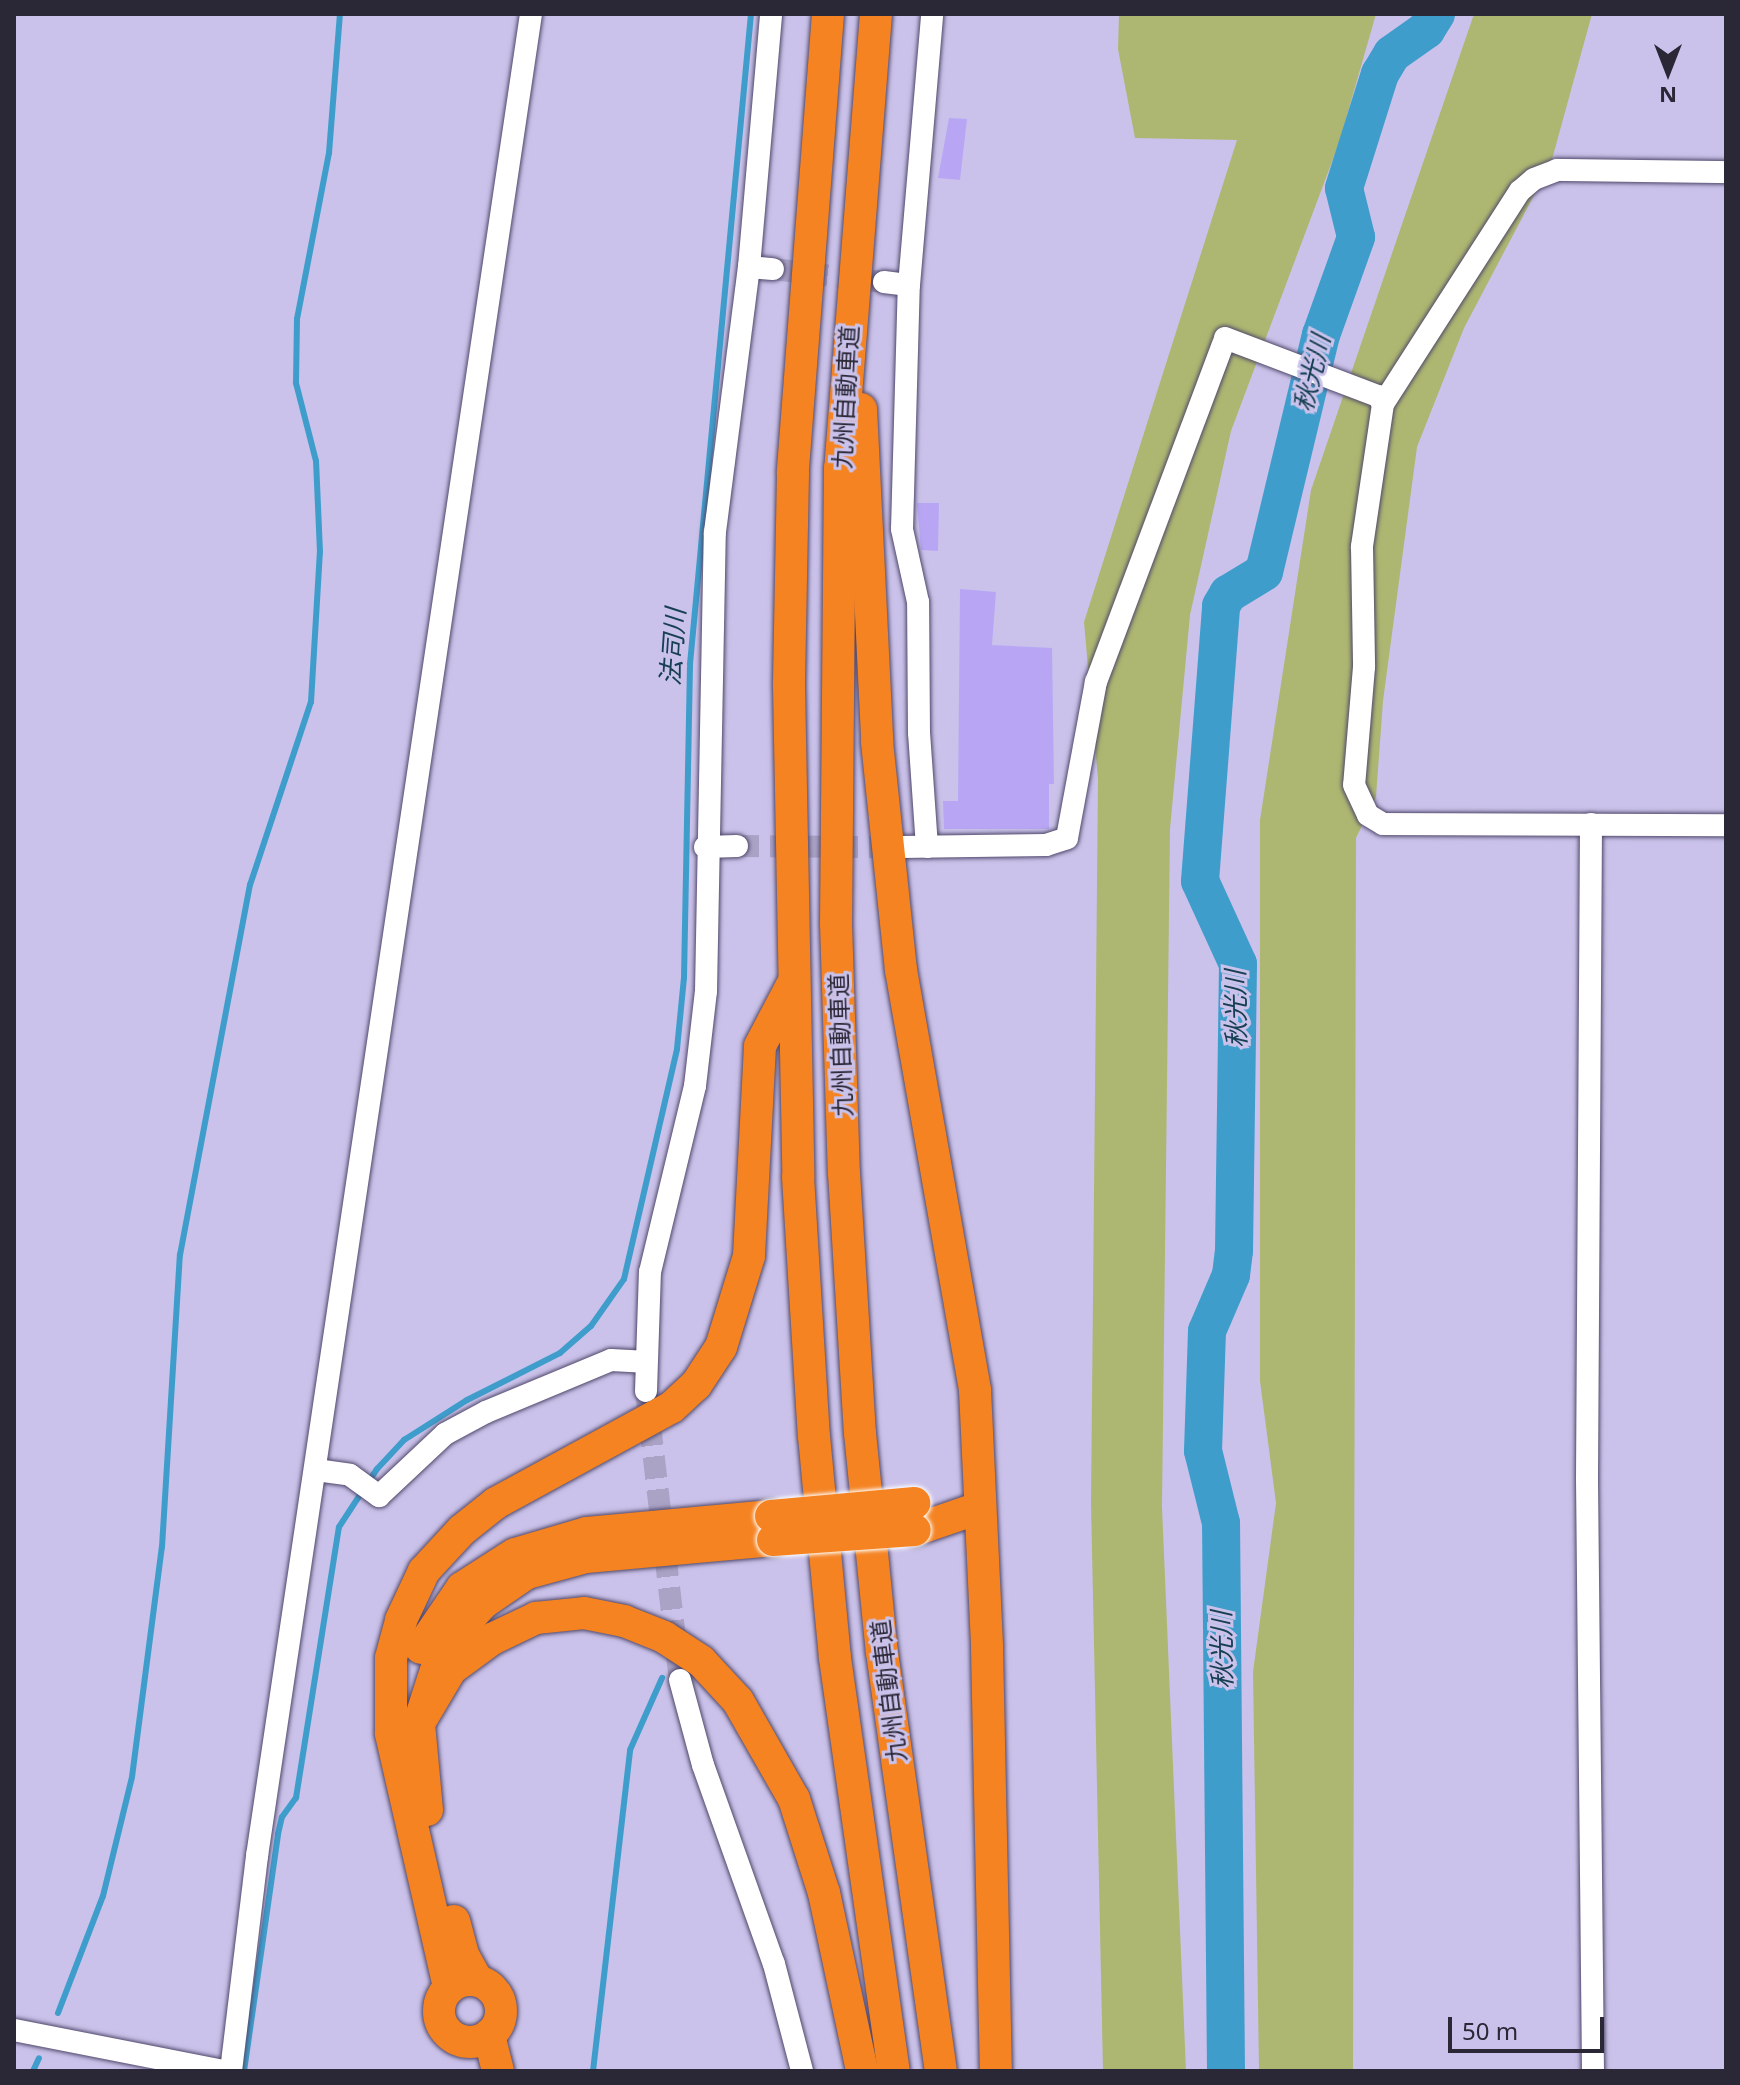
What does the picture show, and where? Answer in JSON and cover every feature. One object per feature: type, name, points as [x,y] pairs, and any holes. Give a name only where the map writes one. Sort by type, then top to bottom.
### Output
[{"type":"highway","name":"九州自動車道","points":[[828,14],[793,473],[793,985],[814,1436],[861,1860],[894,2071]]},
{"type":"highway","name":"九州自動車道","points":[[876,14],[853,262],[840,468],[836,687],[844,1173],[860,1433],[882,1652],[941,2071]]},
{"type":"highway","points":[[853,262],[877,742],[901,970],[975,1390],[987,1648],[996,2071]]},
{"type":"highway","points":[[463,1984],[404,1793],[391,1733],[391,1658],[401,1620],[424,1571],[462,1530],[496,1503],[672,1407],[696,1385],[721,1347],[749,1256],[760,1046],[793,985]]},
{"type":"highway","points":[[404,1793],[403,1727],[417,1656],[462,1588],[515,1554],[587,1533],[772,1528],[979,1508]]},
{"type":"highway","points":[[498,2071],[479,2050],[449,2035],[438,2017],[463,1984],[463,1955],[423,1797],[419,1723],[444,1645],[483,1603],[527,1573],[586,1557],[772,1528]]},
{"type":"highway","points":[[419,1723],[451,1669],[492,1639],[536,1618],[584,1613],[624,1621],[664,1637],[701,1661],[738,1701],[794,1799],[824,1893],[862,2071]]},
{"type":"highway","points":[[463,1984],[499,1999],[500,2019],[479,2050]]},
{"type":"street","points":[[231,2071],[316,1470],[531,14]]},
{"type":"street","points":[[646,1391],[644,1362],[650,1272],[695,1086],[706,991],[705,847],[715,532],[749,267],[771,14]]},
{"type":"street","points":[[927,847],[919,733],[918,602],[902,529],[909,285],[932,14]]},
{"type":"street","points":[[1726,172],[1557,170],[1534,179],[1520,191],[1375,398],[1362,547],[1358,799],[1368,815],[1383,824],[1726,825]]},
{"type":"street","points":[[749,267],[773,269]]},
{"type":"street","points":[[884,282],[909,285]]},
{"type":"street","points":[[901,847],[1046,845],[1067,838],[1075,817],[1096,682],[1225,338],[1375,398]]},
{"type":"street","points":[[1591,824],[1587,1495],[1593,2071]]},
{"type":"street","points":[[705,847],[737,846]]},
{"type":"street","points":[[316,1470],[350,1475],[379,1496],[445,1434],[486,1412],[611,1360],[644,1362]]},
{"type":"street","points":[[680,1680],[703,1765],[774,1964],[802,2071]]},
{"type":"street","points":[[14,2030],[223,2071]]},
{"type":"green space","points":[[1119,14],[1376,14],[1339,143],[1231,431],[1190,615],[1170,829],[1162,1507],[1186,2071],[1103,2071],[1091,1503],[1098,779],[1084,622],[1237,140],[1135,138],[1118,49]]},
{"type":"green space","points":[[1474,14],[1592,14],[1551,163],[1464,328],[1417,447],[1383,701],[1376,797],[1356,838],[1353,2071],[1259,2071],[1253,1672],[1276,1503],[1260,1381],[1260,820],[1311,490]]},
{"type":"building","points":[[949,118],[967,119],[960,180],[938,178]]},
{"type":"building","points":[[917,503],[939,503],[938,551],[921,550]]},
{"type":"building","points":[[960,589],[996,592],[992,645],[1052,648],[1054,784],[1049,784],[1049,829],[944,829],[943,801],[958,801]]},
{"type":"waterway","points":[[58,2013],[103,1896],[132,1777],[162,1547],[180,1255],[250,885],[311,702],[320,552],[316,461],[296,383],[297,319],[329,153],[340,14]]},
{"type":"waterway","name":"法司川","points":[[244,2071],[278,1834],[282,1817],[296,1798],[339,1527],[377,1469],[404,1440],[467,1400],[560,1353],[591,1326],[624,1279],[677,1049],[684,978],[690,664],[751,14]]},
{"type":"waterway","name":"秋光川","points":[[1226,2071],[1221,1523],[1203,1451],[1207,1331],[1231,1275],[1234,1251],[1238,964],[1200,881],[1221,606],[1228,594],[1264,572],[1321,335],[1356,237],[1344,188],[1380,74],[1392,54],[1426,30],[1436,14]]},
{"type":"waterway","points":[[593,2071],[630,1750],[662,1678]]},
{"type":"waterway","points":[[33,2071],[39,2058]]},
{"type":"tunnel","points":[[773,269],[884,282]]},
{"type":"tunnel","points":[[737,846],[899,847]]},
{"type":"tunnel","points":[[646,1391],[680,1680]]}]
